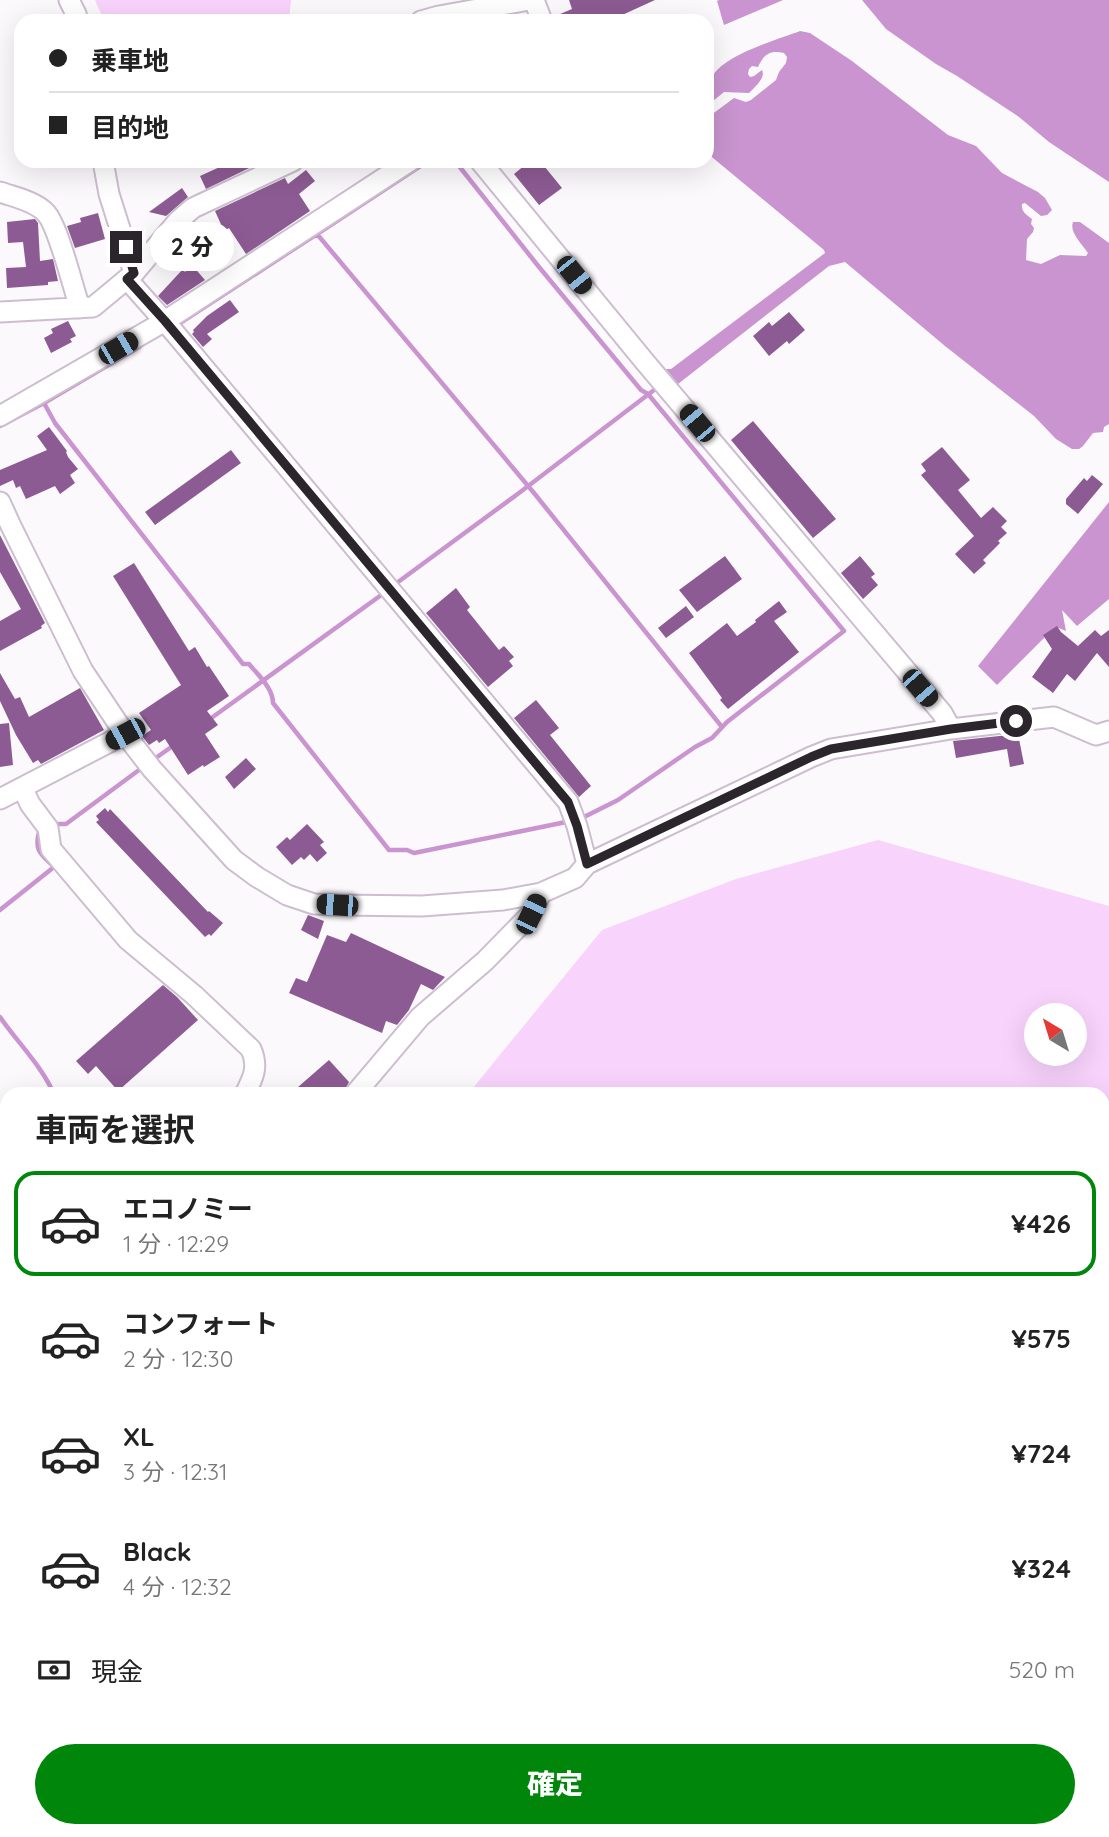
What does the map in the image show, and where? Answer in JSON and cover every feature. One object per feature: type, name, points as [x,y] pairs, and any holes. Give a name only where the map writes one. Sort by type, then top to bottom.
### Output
[{"type":"street","points":[[450,14],[531,0]]},
{"type":"street","points":[[104,168],[131,276],[169,326],[568,802],[587,864]]},
{"type":"street","points":[[0,312],[93,307],[131,276],[178,221],[193,208],[278,168]]},
{"type":"street","points":[[0,416],[169,326],[400,168]]},
{"type":"street","points":[[486,168],[645,362],[942,713],[951,729]]},
{"type":"street","points":[[0,192],[33,204],[44,211],[53,224],[80,309]]},
{"type":"street","points":[[0,502],[83,671],[152,769],[233,860],[287,895],[314,904],[422,906],[503,900],[541,892],[575,878],[587,864],[831,749],[951,729],[1054,717],[1096,735],[1109,731]]},
{"type":"street","points":[[0,800],[125,734]]},
{"type":"street","points":[[23,789],[30,804],[48,828],[51,849],[128,940],[194,995],[251,1049],[256,1059],[256,1071],[248,1087]]},
{"type":"street","points":[[361,1087],[420,1017],[485,961],[531,914],[541,892]]},
{"type":"shaded area","points":[[95,0],[291,0],[290,14],[101,14]]},
{"type":"shaded area","points":[[783,0],[724,25],[717,1]]},
{"type":"shaded area","points":[[862,0],[1109,0],[1109,182],[1049,142],[1019,117],[886,29]]},
{"type":"shaded area","points":[[800,31],[810,33],[852,61],[948,135],[976,146],[1002,173],[1038,192],[1052,210],[1041,216],[1025,203],[1022,204],[1023,211],[1032,219],[1034,228],[1027,239],[1026,260],[1041,264],[1060,255],[1086,256],[1088,253],[1073,230],[1073,222],[1080,222],[1109,243],[1109,424],[1104,427],[1103,432],[1093,433],[1079,449],[1072,449],[1056,439],[1034,416],[845,262],[829,266],[678,384],[666,369],[671,369],[825,253],[714,159],[714,113],[734,98],[746,102],[751,100],[776,80],[787,57],[784,53],[771,53],[758,67],[752,66],[748,74],[750,77],[762,70],[763,76],[749,93],[724,92],[714,100],[714,74],[737,56]]},
{"type":"shaded area","points":[[1109,502],[1109,599],[1077,626],[1062,610],[1066,631],[1059,628],[1050,632],[997,685],[978,666]]},
{"type":"shaded area","points":[[878,840],[1109,906],[1109,1087],[474,1087],[602,930],[736,879]]},
{"type":"building","points":[[569,0],[655,0],[624,14],[560,14],[572,9]]},
{"type":"building","points":[[218,168],[250,168],[206,189],[200,176]]},
{"type":"building","points":[[521,168],[546,168],[562,188],[539,205],[514,174]]},
{"type":"building","points":[[306,170],[315,181],[299,194],[310,211],[246,254],[229,228],[224,231],[215,211],[285,178],[288,184]]},
{"type":"building","points":[[182,188],[188,197],[166,216],[149,212]]},
{"type":"building","points":[[98,213],[105,239],[75,248],[67,226],[81,222],[80,218]]},
{"type":"building","points":[[35,219],[38,223],[40,261],[53,259],[58,281],[48,282],[48,285],[7,288],[6,268],[26,267],[23,242],[8,243],[7,222]]},
{"type":"building","points":[[192,265],[205,280],[167,305],[158,296],[183,269],[185,272]]},
{"type":"building","points":[[230,300],[239,312],[207,334],[212,339],[203,347],[192,334],[193,330]]},
{"type":"building","points":[[789,312],[805,330],[769,356],[753,336],[769,322],[772,326]]},
{"type":"building","points":[[68,321],[76,336],[70,339],[72,342],[51,353],[44,338],[53,333],[51,329]]},
{"type":"building","points":[[753,421],[836,519],[813,538],[731,440]]},
{"type":"building","points":[[49,427],[78,469],[70,475],[75,483],[60,494],[55,486],[26,499],[20,486],[16,488],[13,480],[0,486],[0,470],[47,450],[37,436]]},
{"type":"building","points":[[942,447],[970,480],[958,490],[981,518],[993,507],[1007,521],[1001,527],[1007,533],[983,560],[986,563],[974,574],[955,554],[974,536],[921,475],[926,471],[921,464]]},
{"type":"building","points":[[231,450],[241,463],[155,525],[145,512]]},
{"type":"building","points":[[1092,475],[1103,484],[1078,514],[1066,504],[1066,499],[1084,478],[1087,481]]},
{"type":"building","points":[[0,535],[45,623],[42,628],[0,651],[0,621],[21,609],[0,572]]},
{"type":"building","points":[[725,556],[742,579],[697,612],[679,590]]},
{"type":"building","points":[[860,556],[875,574],[871,577],[878,585],[863,599],[841,573]]},
{"type":"building","points":[[134,563],[189,651],[195,647],[229,696],[207,711],[218,725],[205,734],[220,757],[188,775],[165,739],[149,745],[142,736],[151,730],[139,713],[181,685],[113,576]]},
{"type":"building","points":[[456,588],[470,607],[467,610],[499,650],[504,646],[514,657],[509,661],[513,666],[488,687],[426,613]]},
{"type":"building","points":[[779,601],[787,612],[774,621],[799,652],[728,709],[689,653],[727,623],[737,636]]},
{"type":"building","points":[[686,606],[694,617],[666,638],[658,628]]},
{"type":"building","points":[[1057,626],[1078,646],[1095,630],[1101,636],[1109,630],[1109,667],[1097,653],[1075,681],[1067,674],[1053,693],[1032,677],[1052,649],[1043,635]]},
{"type":"building","points":[[0,673],[15,699],[20,697],[29,717],[80,688],[104,730],[41,764],[38,760],[33,763],[0,701]]},
{"type":"building","points":[[536,700],[559,728],[550,735],[591,786],[579,797],[514,718]]},
{"type":"building","points":[[9,723],[13,765],[0,767],[0,724]]},
{"type":"building","points":[[1018,734],[1024,764],[1010,767],[1007,749],[956,758],[953,741]]},
{"type":"building","points":[[246,758],[256,769],[234,789],[225,777]]},
{"type":"building","points":[[105,808],[108,812],[110,809],[208,912],[223,923],[211,936],[209,934],[205,937],[96,822],[99,820],[96,816]]},
{"type":"building","points":[[307,824],[324,842],[320,845],[327,853],[317,862],[310,854],[304,860],[301,857],[292,865],[276,847],[287,837],[290,840]]},
{"type":"building","points":[[308,915],[324,921],[318,939],[301,930]]},
{"type":"building","points":[[351,933],[445,977],[433,990],[421,984],[409,1010],[397,1025],[386,1021],[382,1033],[289,993],[296,978],[307,982],[327,935],[346,942]]},
{"type":"building","points":[[163,985],[198,1020],[123,1087],[114,1087],[96,1066],[88,1074],[76,1061]]},
{"type":"building","points":[[329,1060],[349,1082],[346,1087],[298,1087]]},
{"type":"waterway","points":[[317,234],[417,168]]},
{"type":"waterway","points":[[461,168],[539,267],[844,631],[727,722],[712,738],[618,800],[580,819]]},
{"type":"waterway","points":[[177,325],[317,234],[534,493],[722,727]]},
{"type":"waterway","points":[[0,426],[139,347]]},
{"type":"waterway","points":[[394,585],[658,387]]},
{"type":"waterway","points":[[44,403],[55,423],[243,664],[249,664],[264,682],[271,692],[273,703],[389,850],[407,850],[414,853],[571,821]]},
{"type":"waterway","points":[[210,719],[384,593]]},
{"type":"waterway","points":[[153,760],[174,745]]},
{"type":"waterway","points":[[55,824],[66,824],[139,770]]},
{"type":"waterway","points":[[0,910],[54,867],[38,848],[39,832],[42,830]]},
{"type":"waterway","points":[[0,1017],[51,1087]]},
{"type":"route","points":[[126,247],[134,273],[127,279],[568,802],[587,864],[831,749],[1016,721]]}]
